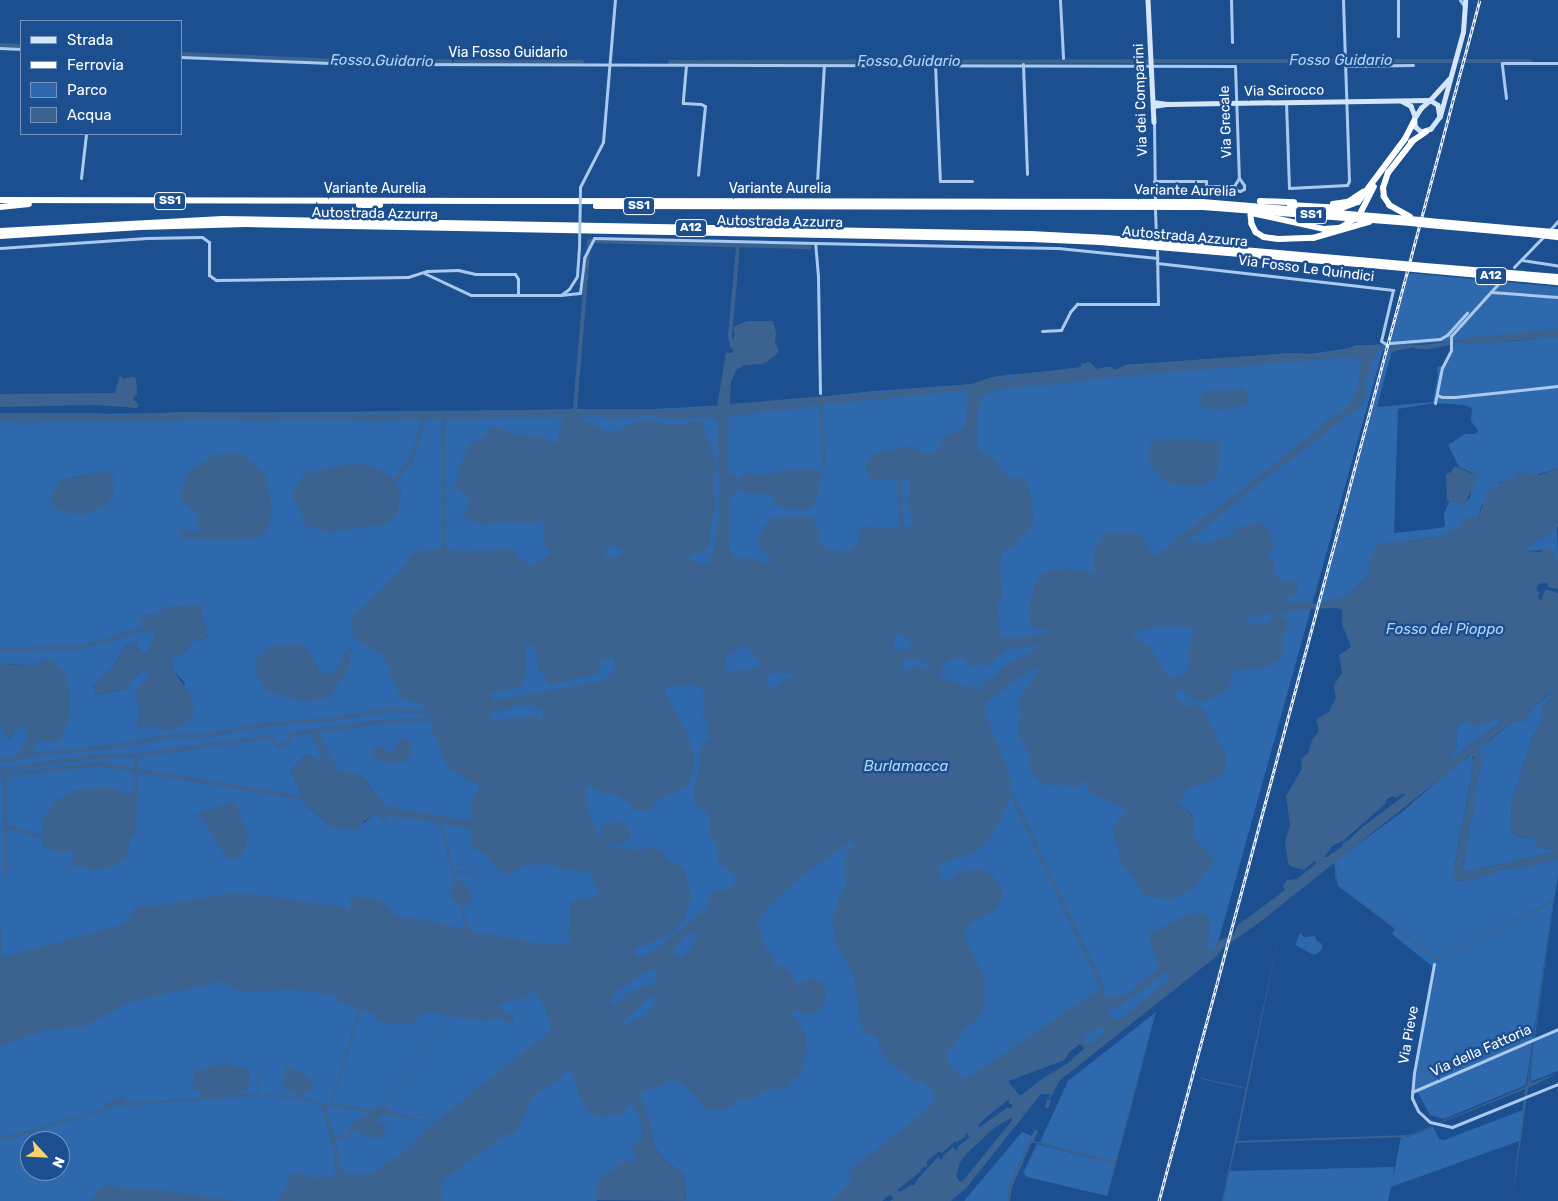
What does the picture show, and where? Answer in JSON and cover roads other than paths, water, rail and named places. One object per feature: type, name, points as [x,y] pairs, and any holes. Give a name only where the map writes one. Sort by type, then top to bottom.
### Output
[{"type":"highway","points":[[1231,206],[1346,207],[1363,197],[1406,137],[1415,119]]},
{"type":"highway","points":[[1385,168],[1413,141],[1426,132]]},
{"type":"highway","points":[[1412,220],[1390,206],[1385,198],[1383,188],[1388,173],[1413,141]]},
{"type":"highway","points":[[1260,201],[1343,203],[1359,196],[1379,176]]},
{"type":"highway","points":[[1361,212],[1379,176]]},
{"type":"highway","name":"Variante Aurelia","points":[[0,202],[13,200],[1231,206],[1412,220],[1541,233],[1558,237]]},
{"type":"highway","name":"Variante Aurelia","points":[[0,202],[29,204],[1231,206],[1389,221],[1420,220],[1429,223]]},
{"type":"highway","points":[[1231,206],[1321,229],[1336,229],[1353,220]]},
{"type":"highway","points":[[1251,215],[1252,226],[1258,234],[1285,240],[1313,238],[1364,223],[1389,221]]},
{"type":"highway","name":"Autostrada Azzurra","points":[[0,231],[223,219],[1031,234],[1107,238],[1558,282]]},
{"type":"highway","name":"Autostrada Azzurra","points":[[0,236],[140,227],[246,224],[1032,239],[1100,242],[1381,264]]},
{"type":"highway","name":"Variante Aurelia","points":[[1541,233],[1558,232]]},
{"type":"highway","name":"Autostrada Azzurra","points":[[1425,268],[1558,277]]},
{"type":"street","points":[[560,296],[569,289],[577,276],[580,187],[602,142],[616,0]]},
{"type":"street","points":[[1060,0],[1062,58]]},
{"type":"street","name":"Via dei Comparini","points":[[1148,0],[1153,93],[1155,199]]},
{"type":"street","points":[[1231,0],[1232,42]]},
{"type":"street","points":[[1286,102],[1289,188],[1347,185],[1349,181],[1344,0]]},
{"type":"street","points":[[1398,0],[1398,36]]},
{"type":"street","points":[[1460,0],[1466,7]]},
{"type":"street","points":[[1401,101],[1409,105],[1418,130],[1426,132],[1435,124],[1440,116],[1464,28],[1466,0]]},
{"type":"street","points":[[0,48],[20,49]]},
{"type":"street","name":"Via Fosso Guidario","points":[[182,57],[356,64],[1023,64],[1235,66]]},
{"type":"street","points":[[1506,98],[1502,64],[1558,63]]},
{"type":"street","points":[[818,182],[824,64]]},
{"type":"street","points":[[935,64],[940,181],[972,181]]},
{"type":"street","points":[[1023,64],[1027,174]]},
{"type":"street","points":[[686,65],[682,101],[686,104],[701,104],[705,106],[698,175]]},
{"type":"street","points":[[1346,65],[1413,65]]},
{"type":"street","name":"Via Grecale","points":[[1235,66],[1239,178]]},
{"type":"street","points":[[1415,119],[1421,108],[1445,86],[1453,71]]},
{"type":"street","points":[[1153,93],[1164,104],[1158,110],[1154,122]]},
{"type":"street","points":[[1430,100],[1438,105],[1440,116]]},
{"type":"street","name":"Via Scirocco","points":[[1153,104],[1430,100]]},
{"type":"street","points":[[82,178],[86,135]]},
{"type":"street","points":[[1239,178],[1244,183],[1244,189],[1238,191],[1234,186],[1239,178]]},
{"type":"street","points":[[1154,181],[1206,180],[1206,186],[1234,186]]},
{"type":"street","points":[[1155,208],[1156,239]]},
{"type":"street","points":[[1514,267],[1558,221]]},
{"type":"street","points":[[0,248],[148,238],[202,237],[209,242],[208,275],[216,280],[408,276],[458,270],[475,274],[512,273],[518,279],[518,295]]},
{"type":"street","points":[[423,273],[471,295],[560,296],[580,293],[591,241],[815,242],[1058,248],[1157,258]]},
{"type":"street","points":[[815,242],[818,276],[820,393]]},
{"type":"street","points":[[1042,331],[1061,330],[1073,307],[1077,304],[1158,304],[1157,250]]},
{"type":"street","points":[[1522,260],[1558,266]]},
{"type":"street","name":"Via Fosso Le Quindici","points":[[1157,263],[1393,290],[1381,341],[1388,344],[1440,339],[1477,305]]},
{"type":"street","points":[[1435,403],[1442,368],[1452,348],[1451,340],[1455,331],[1498,284]]},
{"type":"street","points":[[1491,292],[1558,297]]},
{"type":"street","points":[[1437,394],[1442,398],[1558,386]]},
{"type":"street","name":"Via Pieve","points":[[1434,964],[1412,1092],[1416,1109],[1430,1122],[1452,1127],[1558,1084]]},
{"type":"street","name":"Via della Fattoria","points":[[1412,1092],[1558,1029]]},
{"type":"water","name":"Burlamacca","points":[[747,321],[773,321],[776,332],[775,343],[779,351],[763,364],[745,365],[737,369],[731,381],[730,404],[971,384],[992,377],[1003,376],[1011,379],[1015,375],[1081,367],[1081,364],[1088,362],[1097,369],[1111,367],[1115,370],[1125,365],[1292,353],[1309,354],[1345,350],[1356,345],[1420,345],[1460,341],[1470,337],[1558,329],[1558,338],[1551,337],[1479,344],[1476,342],[1474,344],[1454,344],[1430,349],[1416,349],[1414,347],[1391,352],[1378,349],[1365,382],[1365,399],[1361,406],[1261,482],[1181,547],[1199,541],[1202,544],[1231,536],[1234,534],[1233,530],[1241,526],[1263,523],[1269,531],[1273,547],[1272,552],[1268,555],[1269,559],[1273,559],[1277,578],[1279,581],[1296,581],[1298,588],[1295,595],[1282,600],[1295,603],[1307,601],[1314,604],[1340,598],[1351,593],[1369,574],[1370,562],[1376,546],[1391,541],[1409,541],[1449,535],[1450,530],[1460,528],[1463,518],[1479,516],[1487,493],[1495,486],[1500,486],[1500,482],[1506,480],[1513,481],[1516,474],[1521,471],[1531,475],[1535,473],[1539,475],[1558,468],[1558,526],[1547,536],[1532,542],[1527,551],[1540,552],[1549,547],[1552,549],[1554,558],[1558,559],[1558,589],[1548,587],[1548,584],[1545,583],[1538,584],[1536,590],[1540,593],[1537,596],[1541,601],[1546,589],[1558,593],[1558,859],[1527,867],[1498,870],[1498,873],[1465,881],[1455,880],[1453,877],[1474,761],[1474,756],[1469,756],[1260,922],[1223,948],[1217,956],[1059,1081],[1049,1101],[1050,1094],[1041,1093],[966,1188],[950,1201],[890,1201],[894,1199],[890,1194],[882,1201],[831,1201],[851,1182],[851,1175],[847,1172],[927,1110],[936,1099],[933,1091],[923,1081],[915,1081],[892,1064],[880,1050],[877,1037],[865,1032],[860,1025],[857,993],[852,973],[836,943],[832,922],[840,895],[846,887],[844,864],[848,852],[855,845],[850,841],[785,890],[757,920],[765,947],[773,955],[774,965],[778,968],[782,964],[796,978],[795,985],[813,978],[821,982],[826,989],[826,998],[821,1009],[808,1015],[796,1010],[791,1011],[805,1033],[807,1052],[803,1065],[804,1072],[789,1083],[788,1089],[767,1089],[753,1098],[738,1100],[732,1106],[721,1111],[705,1108],[682,1082],[669,1079],[661,1086],[640,1093],[654,1145],[664,1160],[684,1174],[686,1201],[596,1200],[596,1187],[602,1177],[626,1160],[635,1162],[636,1154],[632,1147],[643,1136],[640,1118],[631,1103],[621,1114],[612,1116],[598,1117],[587,1110],[580,1098],[572,1072],[566,1072],[556,1082],[534,1096],[516,1133],[508,1133],[447,1177],[440,1186],[444,1201],[277,1201],[288,1182],[289,1176],[297,1172],[316,1178],[332,1177],[335,1172],[334,1153],[321,1104],[265,1095],[118,1106],[36,1131],[24,1131],[105,1108],[107,1101],[110,1102],[114,1097],[119,1099],[119,1095],[124,1098],[124,1102],[200,1097],[202,1090],[195,1091],[191,1084],[196,1081],[193,1075],[196,1071],[228,1063],[230,1066],[248,1068],[250,1078],[247,1091],[237,1091],[230,1095],[256,1092],[260,1061],[258,1093],[297,1097],[293,1091],[281,1089],[285,1079],[284,1067],[291,1068],[308,1076],[312,1082],[312,1090],[299,1098],[329,1104],[359,1009],[338,1001],[337,996],[297,990],[239,991],[223,981],[130,1002],[82,1027],[45,1030],[0,1046],[0,958],[125,924],[135,907],[158,906],[236,892],[344,907],[348,911],[350,899],[358,896],[361,898],[371,898],[383,901],[392,912],[402,917],[444,924],[461,929],[465,926],[460,904],[451,898],[453,878],[439,821],[442,821],[452,862],[488,869],[452,864],[454,870],[489,877],[454,874],[455,878],[465,884],[472,895],[472,900],[464,908],[471,931],[543,944],[567,944],[572,941],[567,928],[570,926],[571,902],[596,898],[598,891],[590,872],[564,869],[547,863],[524,866],[511,873],[504,873],[499,871],[485,854],[471,847],[471,801],[479,789],[478,783],[470,782],[456,772],[449,770],[431,727],[429,706],[400,698],[383,655],[353,637],[351,618],[407,563],[411,554],[444,547],[458,551],[513,550],[520,559],[532,566],[550,554],[544,544],[543,520],[531,524],[512,521],[483,525],[462,517],[471,500],[455,488],[459,467],[469,445],[484,437],[489,427],[500,427],[510,434],[545,437],[556,445],[563,417],[369,421],[204,419],[165,422],[61,421],[28,423],[0,421],[0,413],[98,413],[112,415],[181,412],[361,414],[577,409],[667,410],[717,406],[726,353],[732,353],[733,350],[729,345],[735,336],[733,327]],"holes":[[[1351,357],[1361,362],[1356,394],[1343,411],[1324,422],[1320,429],[1317,429],[1258,477],[1180,536],[1173,544],[1154,556],[1141,537],[1132,531],[1119,534],[1105,534],[1096,547],[1093,561],[1095,572],[1071,569],[1056,570],[1047,571],[1037,578],[1028,611],[1031,628],[1036,627],[1038,629],[1032,631],[1043,631],[1044,628],[1049,631],[1040,635],[1000,638],[997,607],[1002,597],[1000,569],[1002,552],[1014,547],[1034,521],[1028,483],[1023,477],[1009,478],[1006,473],[998,468],[997,462],[978,450],[978,412],[982,397],[985,394],[1006,388]],[[969,390],[965,428],[944,437],[937,452],[921,453],[911,446],[872,454],[865,465],[869,479],[910,480],[910,494],[906,504],[912,513],[912,526],[872,529],[865,525],[859,531],[858,542],[847,553],[827,549],[819,541],[819,531],[814,520],[809,516],[773,517],[764,526],[758,542],[761,550],[771,558],[772,562],[765,564],[755,559],[733,557],[729,547],[729,499],[738,492],[738,484],[736,474],[730,474],[728,466],[727,417],[827,404]],[[597,415],[607,419],[647,416],[674,419],[713,417],[718,423],[719,512],[714,550],[708,564],[694,562],[688,558],[692,554],[703,552],[709,547],[711,523],[716,506],[713,481],[717,464],[702,422],[691,420],[680,426],[675,424],[665,425],[655,420],[633,423],[611,434],[588,422],[575,418],[590,416],[594,419]],[[613,545],[623,550],[621,557],[605,556],[604,551]],[[1336,608],[1342,610],[1342,624],[1351,647],[1339,655],[1342,673],[1334,685],[1336,698],[1329,712],[1316,719],[1319,731],[1312,740],[1308,753],[1301,759],[1302,769],[1286,796],[1290,825],[1285,842],[1288,862],[1290,866],[1304,870],[1314,861],[1317,863],[1297,879],[1287,880],[1283,886],[1285,890],[1238,925],[1234,934],[1216,942],[1213,949],[1206,949],[1210,929],[1209,919],[1205,914],[1192,913],[1148,934],[1159,968],[1124,996],[1106,997],[1102,987],[965,1080],[947,1064],[947,1051],[956,1045],[964,1028],[975,1021],[984,1008],[985,981],[963,932],[972,923],[998,908],[1003,889],[993,875],[980,868],[959,872],[952,880],[942,880],[938,869],[940,863],[976,852],[993,834],[1012,795],[1010,776],[985,712],[985,703],[1035,667],[1038,669],[1034,678],[1018,700],[1021,718],[1018,723],[1019,735],[1030,757],[1029,766],[1037,780],[1053,786],[1061,784],[1078,788],[1086,780],[1089,782],[1087,787],[1091,793],[1126,809],[1113,829],[1122,863],[1143,894],[1167,900],[1192,890],[1214,861],[1205,849],[1197,843],[1193,829],[1193,817],[1185,807],[1177,802],[1189,788],[1206,784],[1222,776],[1226,765],[1225,753],[1204,710],[1199,705],[1185,706],[1174,693],[1183,690],[1192,700],[1203,701],[1217,696],[1228,688],[1235,670],[1265,668],[1280,659],[1284,650],[1283,635],[1288,623],[1280,614],[1307,609]],[[1267,613],[1272,615],[1273,617],[1265,624],[1248,624],[1244,618]],[[1168,625],[1183,628],[1188,626],[1195,631],[1191,638],[1192,643],[1187,651],[1190,660],[1186,672],[1178,677],[1169,678],[1151,648],[1133,636],[1134,632]],[[903,633],[912,648],[897,650],[894,647],[894,641],[898,635]],[[535,645],[539,671],[551,685],[598,674],[601,660],[614,657],[615,668],[606,680],[493,701],[491,693],[522,687],[525,676],[526,646]],[[1041,645],[1002,668],[991,679],[985,679],[986,683],[976,690],[968,684],[967,687],[962,686],[944,679],[939,672],[948,659],[962,657],[971,667],[976,668],[977,665],[985,662],[987,666],[992,666],[995,663],[994,657],[1000,657],[1008,649]],[[744,646],[752,652],[760,665],[759,667],[733,672],[724,669],[726,657]],[[924,658],[925,660],[918,661],[923,664],[929,663],[929,667],[920,670],[919,666],[908,668],[907,674],[903,668],[898,669],[904,660]],[[783,672],[797,675],[796,677],[782,678],[782,683],[769,690],[766,676]],[[693,684],[703,691],[706,709],[701,715],[707,724],[707,733],[710,738],[700,747],[698,778],[693,787],[696,805],[708,813],[710,835],[716,843],[719,863],[730,870],[735,878],[733,885],[724,891],[718,890],[711,894],[708,901],[709,907],[654,950],[639,958],[634,956],[636,949],[671,933],[686,919],[685,913],[690,905],[691,896],[684,868],[667,860],[664,851],[649,846],[641,851],[609,846],[610,843],[622,845],[624,839],[628,841],[631,839],[624,821],[600,825],[602,834],[598,837],[587,806],[586,787],[589,786],[603,793],[617,794],[636,810],[649,811],[659,799],[688,786],[695,764],[690,737],[665,693],[667,687]],[[1551,693],[1550,699],[1541,708],[1541,722],[1532,738],[1512,802],[1511,831],[1519,838],[1530,837],[1537,840],[1536,846],[1553,850],[1554,852],[1465,872],[1463,869],[1470,823],[1475,808],[1476,784],[1484,758],[1480,758],[1480,743],[1489,743],[1491,738],[1513,722],[1524,721],[1534,706]],[[531,704],[543,710],[542,721],[534,716],[494,720],[490,713]],[[1498,717],[1502,720],[1464,749],[1462,753],[1448,761],[1456,748],[1457,730],[1460,722],[1465,720],[1469,725],[1494,721]],[[1406,794],[1343,843],[1342,847],[1324,857],[1332,846],[1344,840],[1385,804],[1387,799]],[[694,933],[698,935],[689,952],[681,958],[673,953],[683,937]],[[650,969],[654,971],[658,977],[655,984],[627,994],[612,1007],[610,1002],[616,992]],[[1165,973],[1170,975],[1167,981],[1122,1018],[1116,1020],[1109,1015],[1108,1005],[1115,1009]],[[530,992],[537,994],[546,1011],[551,1031],[430,1126],[408,1149],[370,1174],[346,1175],[340,1165],[336,1139],[351,1136],[353,1129],[362,1135],[377,1139],[384,1135],[386,1125],[378,1121],[380,1114],[424,1121],[425,1119],[411,1117],[414,1115],[426,1116],[447,1109],[519,1053],[525,996]],[[652,995],[656,998],[647,1016],[634,1020],[625,1026],[622,1023]],[[524,997],[519,1052],[447,1109],[426,1115],[413,1114],[408,1117],[384,1108],[447,1016],[487,1021],[495,1017],[513,1024],[514,1018],[497,1006],[498,1004]],[[362,1010],[375,1014],[379,1022],[405,1025],[414,1023],[416,1017],[427,1012],[446,1015],[386,1103],[381,1107],[370,1109],[331,1103]],[[1102,1027],[1105,1029],[1090,1044],[1085,1042],[1084,1038],[1087,1033]],[[1080,1044],[1085,1048],[1067,1064],[1039,1081],[1022,1095],[1019,1095],[1008,1081],[1064,1060],[1070,1051]],[[1009,1099],[1009,1103],[1013,1105],[1012,1108],[1009,1109],[1008,1107],[979,1128],[978,1125],[985,1118]],[[326,1105],[370,1113],[354,1122],[348,1134],[334,1136]],[[1012,1117],[1012,1121],[962,1182],[956,1176],[960,1162],[994,1128]],[[966,1132],[970,1137],[955,1151],[953,1147],[943,1156],[943,1159],[941,1160],[938,1157],[914,1186],[911,1185],[900,1192],[897,1190],[921,1171],[924,1166],[927,1167],[927,1161],[939,1151],[942,1153],[955,1141],[957,1142],[965,1136]]]},
{"type":"water","points":[[120,375],[123,379],[134,376],[136,379],[137,394],[133,399],[139,405],[137,408],[97,405],[0,407],[0,394],[115,393]]},
{"type":"water","points":[[1241,387],[1248,394],[1246,405],[1216,410],[1200,405],[1202,393],[1213,390],[1228,391]]},
{"type":"water","points":[[1164,439],[1213,441],[1220,444],[1218,470],[1214,478],[1201,486],[1169,484],[1149,463],[1148,452],[1151,442]]},
{"type":"water","points":[[242,454],[266,475],[272,510],[268,528],[262,536],[235,540],[182,538],[178,530],[199,531],[200,526],[195,521],[199,520],[200,517],[183,503],[180,497],[187,477],[191,470],[212,456]]},
{"type":"water","points":[[353,463],[373,467],[388,474],[394,481],[402,492],[396,517],[383,525],[329,532],[306,526],[292,493],[304,474]]},
{"type":"water","points":[[1455,466],[1478,476],[1464,506],[1447,500],[1446,474],[1451,472]]},
{"type":"water","points":[[800,469],[812,469],[822,474],[816,502],[808,510],[782,508],[772,502],[774,495],[742,492],[740,489],[739,478],[742,473],[767,475]]},
{"type":"water","points":[[105,471],[113,474],[115,485],[112,498],[106,505],[83,515],[64,512],[54,507],[50,496],[61,480]]},
{"type":"water","points":[[200,604],[208,638],[194,641],[184,652],[170,659],[174,671],[193,699],[196,713],[181,726],[167,731],[154,726],[141,727],[137,731],[140,709],[135,695],[142,683],[150,678],[144,670],[133,678],[127,689],[97,695],[93,686],[113,666],[125,647],[136,641],[139,651],[146,655],[156,633],[145,629],[139,621],[145,616],[158,613],[170,605],[180,607]]},
{"type":"water","points":[[302,644],[315,661],[319,673],[336,673],[345,653],[352,647],[348,669],[329,698],[306,702],[268,691],[257,677],[256,659],[273,645]]},
{"type":"water","points":[[48,659],[53,660],[67,676],[70,699],[68,721],[59,742],[38,740],[32,755],[15,759],[27,739],[27,728],[15,728],[11,741],[0,727],[0,664],[33,665]]},
{"type":"water","points":[[401,737],[410,741],[412,746],[411,754],[405,762],[395,763],[379,760],[372,756],[372,750],[378,746],[392,753]]},
{"type":"water","points":[[307,754],[339,771],[360,774],[388,809],[386,820],[383,822],[379,816],[372,816],[364,821],[361,828],[353,830],[329,827],[319,815],[307,807],[291,770]]},
{"type":"water","points":[[135,755],[138,755],[136,831],[130,838],[128,857],[115,866],[92,871],[79,865],[71,867],[74,850],[62,853],[44,847],[41,823],[54,801],[73,791],[101,788],[118,788],[129,797],[133,791]]},
{"type":"water","points":[[235,801],[248,834],[243,856],[231,860],[219,848],[202,818],[194,815]]},
{"type":"water","points":[[1339,866],[1336,878],[1339,886],[1439,958],[1552,900],[1554,901],[1529,1080],[1531,1083],[1558,1073],[1528,1088],[1512,1201],[1525,1089],[1406,1137],[1236,1143],[1222,1201],[1280,928],[1237,1141],[1409,1135],[1527,1085],[1553,902],[1438,960],[1338,886],[1335,876],[1336,867]]},
{"type":"water","points":[[1154,1022],[1106,1201],[1114,1164],[1032,1142],[1012,1187],[1010,1201],[1007,1201],[1007,1190],[1035,1129],[1038,1131],[1034,1141],[1115,1161]]},
{"type":"water","name":"Burlamacca","points":[[20,1132],[20,1136],[0,1142],[0,1138]]},
{"type":"water","points":[[104,1185],[139,1190],[154,1189],[236,1201],[89,1201]]},
{"type":"waterway","name":"Fosso Guidario","points":[[0,45],[20,46]]},
{"type":"waterway","name":"Fosso Guidario","points":[[182,54],[342,61],[582,62]]},
{"type":"waterway","name":"Fosso Guidario","points":[[670,62],[1148,61]]},
{"type":"waterway","name":"Fosso Guidario","points":[[1153,61],[1530,61]]},
{"type":"waterway","points":[[575,409],[589,241],[810,247]]},
{"type":"waterway","points":[[731,341],[738,246]]},
{"type":"waterway","points":[[821,405],[824,465]]},
{"type":"waterway","points":[[394,481],[410,463],[424,419]]},
{"type":"waterway","points":[[443,419],[444,547]]},
{"type":"waterway","points":[[899,480],[902,528]]},
{"type":"waterway","points":[[0,650],[82,647],[145,629]]},
{"type":"waterway","points":[[0,759],[15,759],[32,755],[108,747],[171,736],[209,735],[263,725],[334,719],[389,710],[427,711],[429,706],[432,719],[379,722],[292,734],[289,743],[279,746],[271,737],[138,755],[91,757],[0,770]]},
{"type":"waterway","points":[[312,731],[327,766],[336,770],[316,731]]},
{"type":"waterway","points":[[0,776],[99,764],[303,798]]},
{"type":"waterway","points":[[5,776],[6,873]]},
{"type":"waterway","points":[[1012,795],[1102,987]]},
{"type":"waterway","points":[[388,809],[472,823],[471,829],[464,825],[388,813],[388,809]]},
{"type":"waterway","points":[[6,827],[44,837]]},
{"type":"waterway","points":[[0,930],[0,958]]},
{"type":"waterway","points":[[1201,1078],[1246,1088]]},
{"type":"waterway","points":[[1047,1106],[1049,1101]]},
{"type":"railway","points":[[1159,1201],[1480,0]]},
{"type":"water label","name":"Fosso del Pioppo","points":[[1445,630]]}]
